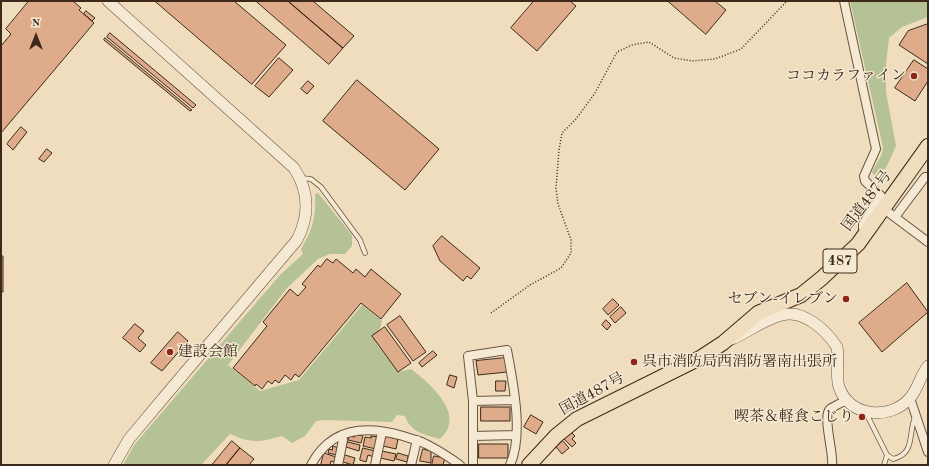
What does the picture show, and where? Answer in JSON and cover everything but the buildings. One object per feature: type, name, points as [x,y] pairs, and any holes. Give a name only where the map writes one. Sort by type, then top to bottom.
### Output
[{"type":"highway","name":"国道487号","points":[[529,465],[556,436],[577,419],[700,358],[722,344],[758,313],[801,295],[827,273],[858,244],[867,232],[889,213],[928,146]]},
{"type":"street","points":[[108,1],[294,168],[301,178],[306,191],[307,210],[303,228],[297,240],[129,439],[114,465]]},
{"type":"street","points":[[844,1],[876,149],[875,155],[864,176],[865,181],[881,196],[863,224],[863,228],[867,232]]},
{"type":"street","points":[[928,177],[925,177],[889,213],[928,242]]},
{"type":"street","points":[[722,344],[783,314],[802,316],[815,323],[837,347],[839,385],[846,400],[855,408],[866,412],[877,413],[891,411],[902,406],[910,398],[928,366]]},
{"type":"street","points":[[473,465],[473,401],[468,356],[507,350],[515,400],[516,436],[514,456],[510,465]]},
{"type":"street","points":[[910,398],[928,452]]},
{"type":"street","points":[[473,401],[515,400]]},
{"type":"street","points":[[832,465],[833,458],[826,416],[829,410],[846,400]]},
{"type":"street","points":[[311,465],[316,454],[330,442],[349,432],[363,430],[382,432],[417,440],[425,443],[450,462],[460,465]]},
{"type":"street","points":[[375,465],[382,432]]},
{"type":"street","points":[[338,465],[344,440],[342,435]]},
{"type":"street","points":[[473,436],[516,436]]},
{"type":"street","points":[[411,465],[417,440]]},
{"type":"lane","points":[[301,178],[311,179],[322,188],[360,240],[365,254]]},
{"type":"lane","points":[[866,412],[887,456],[893,459],[906,453],[909,447],[913,421],[916,415]]},
{"type":"lane","points":[[884,465],[887,456]]},
{"type":"path","points":[[491,313],[530,285],[561,268],[571,254],[571,240],[558,204],[556,188],[562,133],[576,119],[595,93],[617,52],[632,45],[649,42],[674,58],[692,61],[715,59],[741,49],[787,1]]},
{"type":"green space","points":[[850,1],[928,1],[928,17],[902,27],[889,38],[886,64],[886,92],[896,146],[886,168],[874,175],[872,172],[882,154],[883,147]]},
{"type":"green space","points":[[318,193],[352,235],[352,246],[345,254],[330,254],[318,259],[287,288],[228,365],[260,391],[299,380],[362,305],[382,321],[376,343],[398,372],[411,369],[428,383],[443,401],[448,411],[450,420],[447,430],[440,439],[429,436],[410,426],[405,416],[397,415],[392,422],[324,420],[316,421],[305,436],[292,443],[282,436],[262,441],[250,441],[230,434],[201,465],[123,465],[135,444],[158,417],[280,275],[303,254],[301,249],[313,223],[315,194]]},
{"type":"place","name":"ココカラファイン","points":[[914,76]]},
{"type":"place","name":"セブン-イレブン","points":[[846,299]]},
{"type":"place","name":"建設会館","points":[[170,352]]},
{"type":"place","name":"呉市消防局西消防署南出張所","points":[[634,362]]},
{"type":"place","name":"喫茶＆軽食こじり","points":[[862,417]]}]
